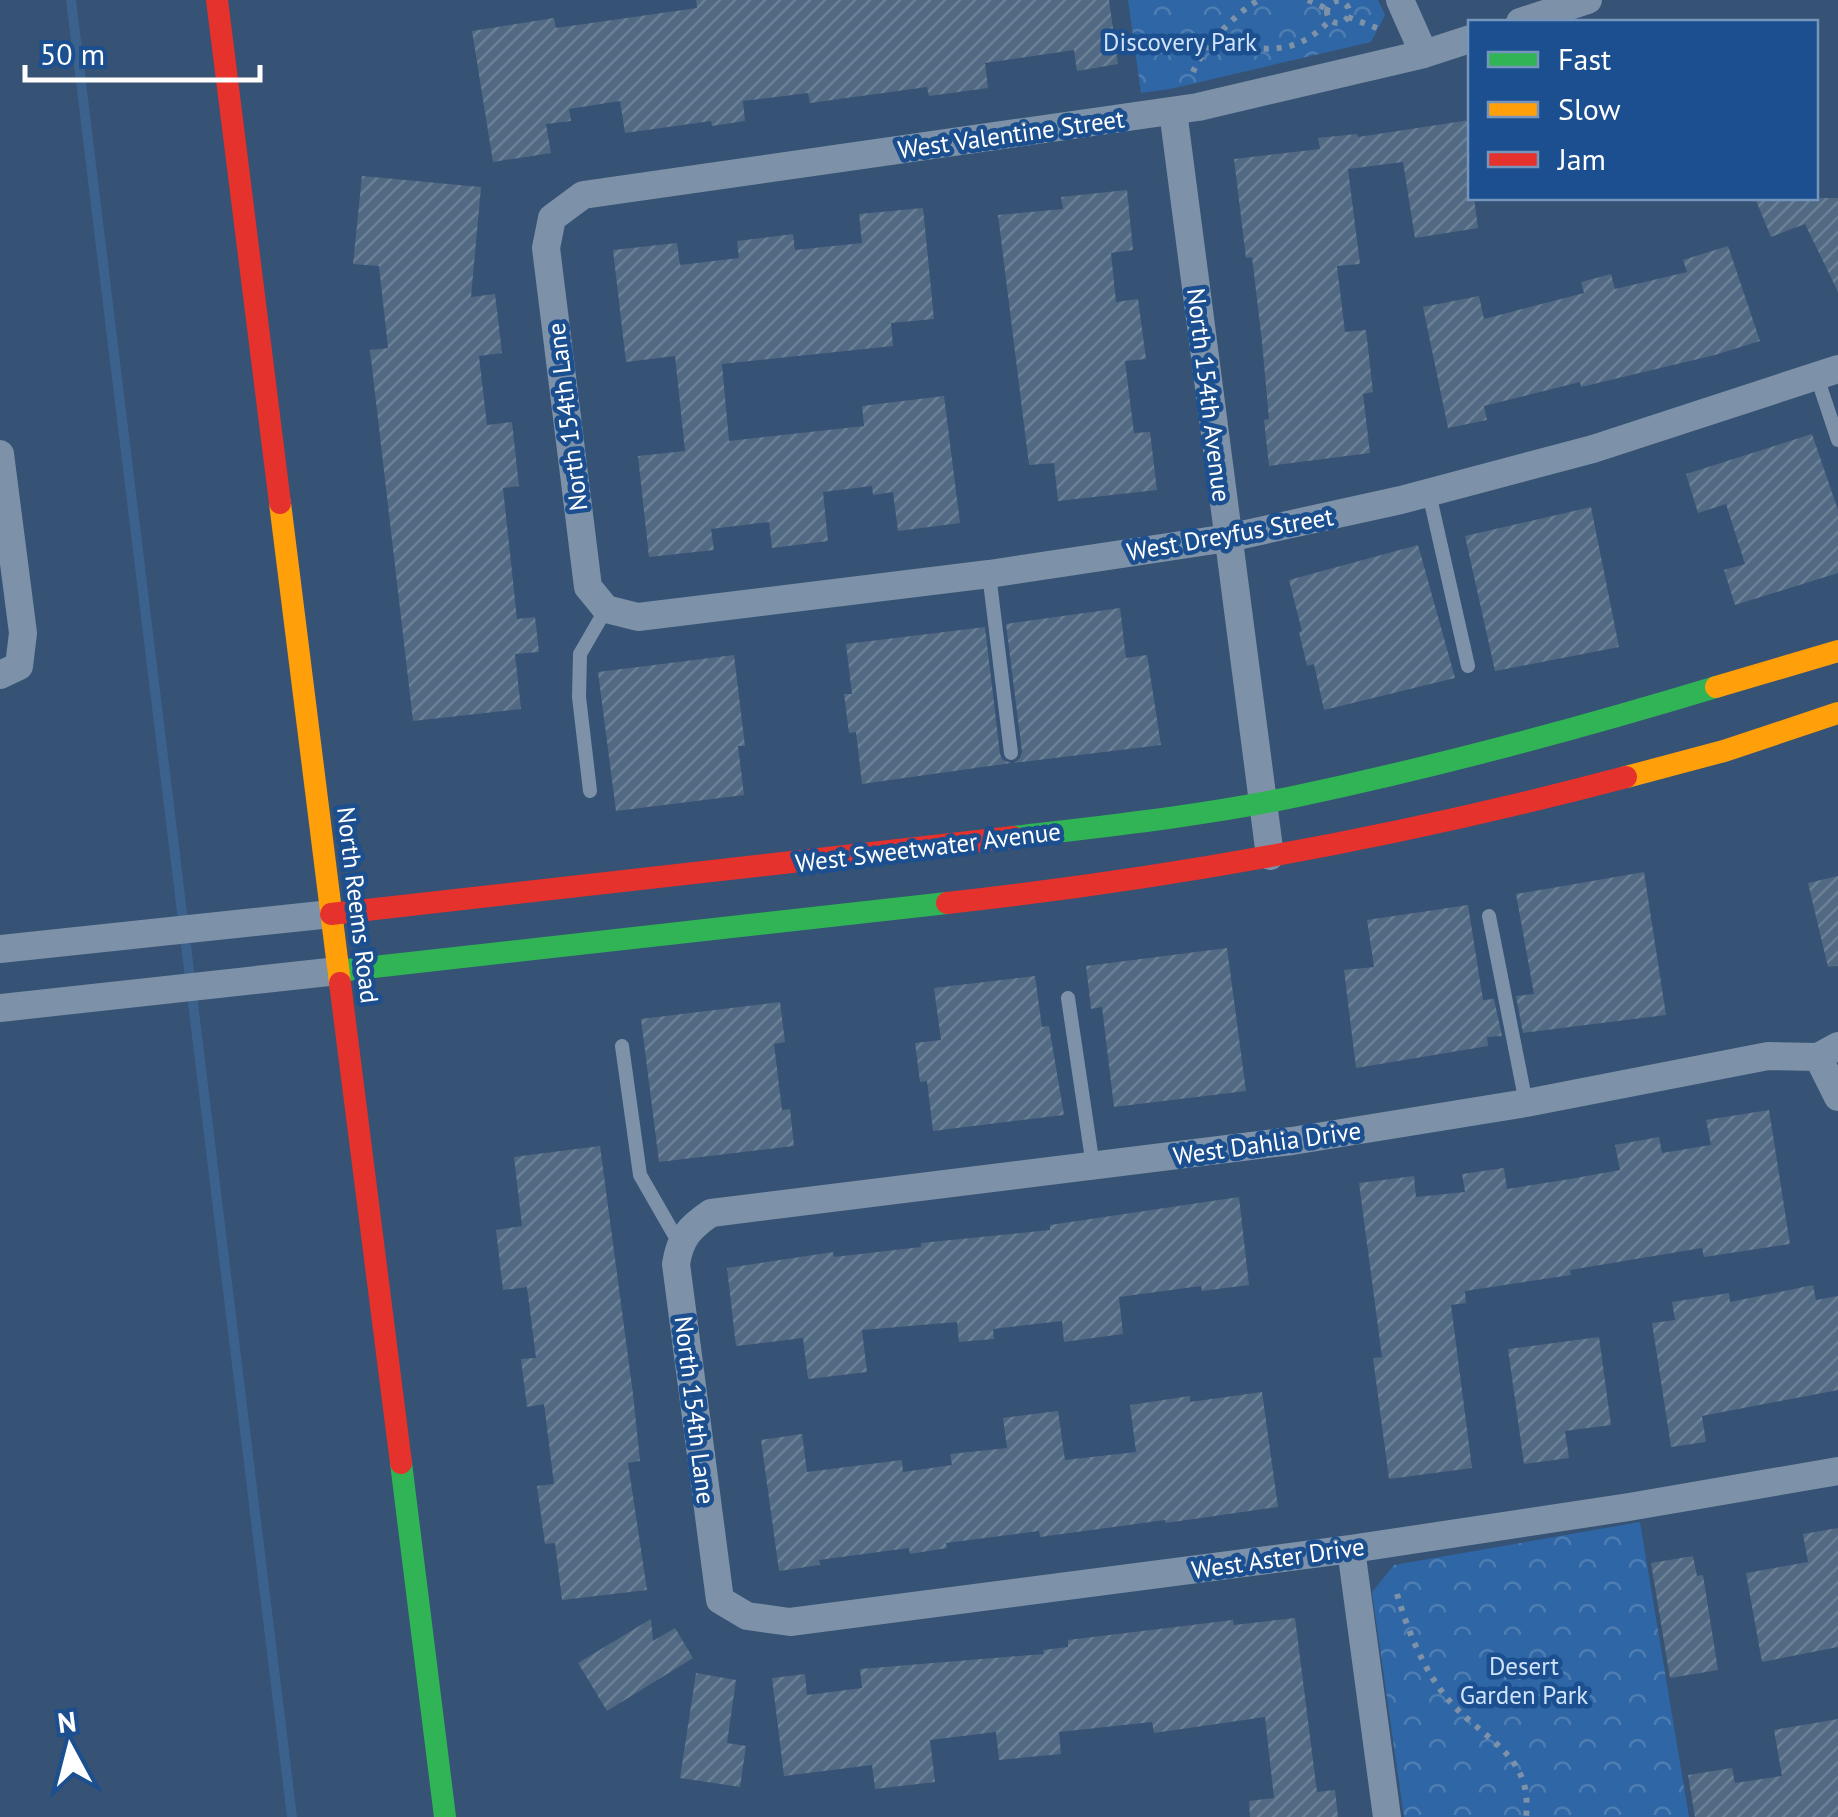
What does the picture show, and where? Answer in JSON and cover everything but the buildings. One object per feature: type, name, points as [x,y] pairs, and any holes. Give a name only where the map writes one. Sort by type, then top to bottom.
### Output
[{"type":"street","name":"North Reems Road","points":[[217,0],[444,1817]]},
{"type":"street","points":[[1400,0],[1424,54]]},
{"type":"street","points":[[1526,20],[1588,0]]},
{"type":"street","name":"West Valentine Street","points":[[552,218],[583,196],[1173,112],[1424,54],[1468,40]]},
{"type":"street","name":"North 154th Avenue","points":[[1173,112],[1270,856]]},
{"type":"street","name":"North 154th Lane","points":[[552,218],[546,248],[588,587],[606,609]]},
{"type":"street","name":"West Dreyfus Street","points":[[606,609],[638,617],[989,574],[1228,538],[1429,493],[1593,449],[1828,373]]},
{"type":"street","points":[[0,454],[24,633],[9,671]]},
{"type":"street","name":"West Sweetwater Avenue","points":[[0,949],[1016,838],[1262,802],[1606,720],[1838,651]]},
{"type":"street","points":[[0,1008],[1013,896],[1270,856],[1494,812],[1724,750],[1838,712]]},
{"type":"street","points":[[1828,1051],[1838,1097]]},
{"type":"street","name":"West Dahlia Drive","points":[[686,1234],[711,1212],[1292,1141],[1526,1103],[1768,1056],[1828,1051]]},
{"type":"street","name":"North 154th Lane","points":[[686,1234],[676,1264],[720,1600]]},
{"type":"street","name":"West Aster Drive","points":[[720,1600],[748,1616],[790,1622],[1351,1549],[1648,1504],[1838,1470]]},
{"type":"street","points":[[1351,1549],[1388,1817]]},
{"type":"lane","points":[[1828,373],[1838,440]]},
{"type":"lane","points":[[1429,493],[1468,666]]},
{"type":"lane","points":[[989,574],[1011,754]]},
{"type":"lane","points":[[590,792],[579,696],[580,654],[606,609]]},
{"type":"lane","points":[[1489,916],[1526,1103]]},
{"type":"lane","points":[[1068,998],[1092,1166]]},
{"type":"lane","points":[[622,1046],[640,1174],[686,1234]]},
{"type":"path","points":[[1193,72],[1212,43],[1259,0]]},
{"type":"path","points":[[1308,0],[1327,10],[1330,20]]},
{"type":"path","points":[[1327,10],[1333,2],[1340,1],[1348,8],[1348,17]]},
{"type":"path","points":[[1330,20],[1341,22],[1348,17]]},
{"type":"path","points":[[1348,17],[1382,30]]},
{"type":"path","points":[[1212,43],[1266,51],[1286,48],[1319,32],[1330,20]]},
{"type":"path","points":[[1397,1594],[1403,1616],[1432,1676],[1454,1706],[1515,1763],[1525,1782],[1526,1817]]},
{"type":"green space","name":"Discovery Park","points":[[1128,0],[1378,0],[1385,15],[1371,42],[1141,93]]},
{"type":"green space","name":"Desert Garden Park","points":[[1640,1522],[1689,1817],[1404,1817],[1372,1592],[1394,1565]]},
{"type":"waterway","points":[[71,0],[292,1817]]},
{"type":"traffic: fast","points":[[1013,837],[1293,797],[1506,746],[1716,687]]},
{"type":"traffic: fast","points":[[338,971],[947,903]]},
{"type":"traffic: fast","points":[[401,1463],[445,1817]]},
{"type":"traffic: slow","points":[[280,503],[340,983]]},
{"type":"traffic: slow","points":[[1716,687],[1838,651]]},
{"type":"traffic: slow","points":[[1626,777],[1724,751],[1838,713]]},
{"type":"traffic: jam","points":[[217,0],[280,503]]},
{"type":"traffic: jam","points":[[947,903],[1118,881],[1288,853],[1458,818],[1626,777]]},
{"type":"traffic: jam","points":[[331,914],[1013,837]]},
{"type":"traffic: jam","points":[[340,983],[401,1463]]}]
